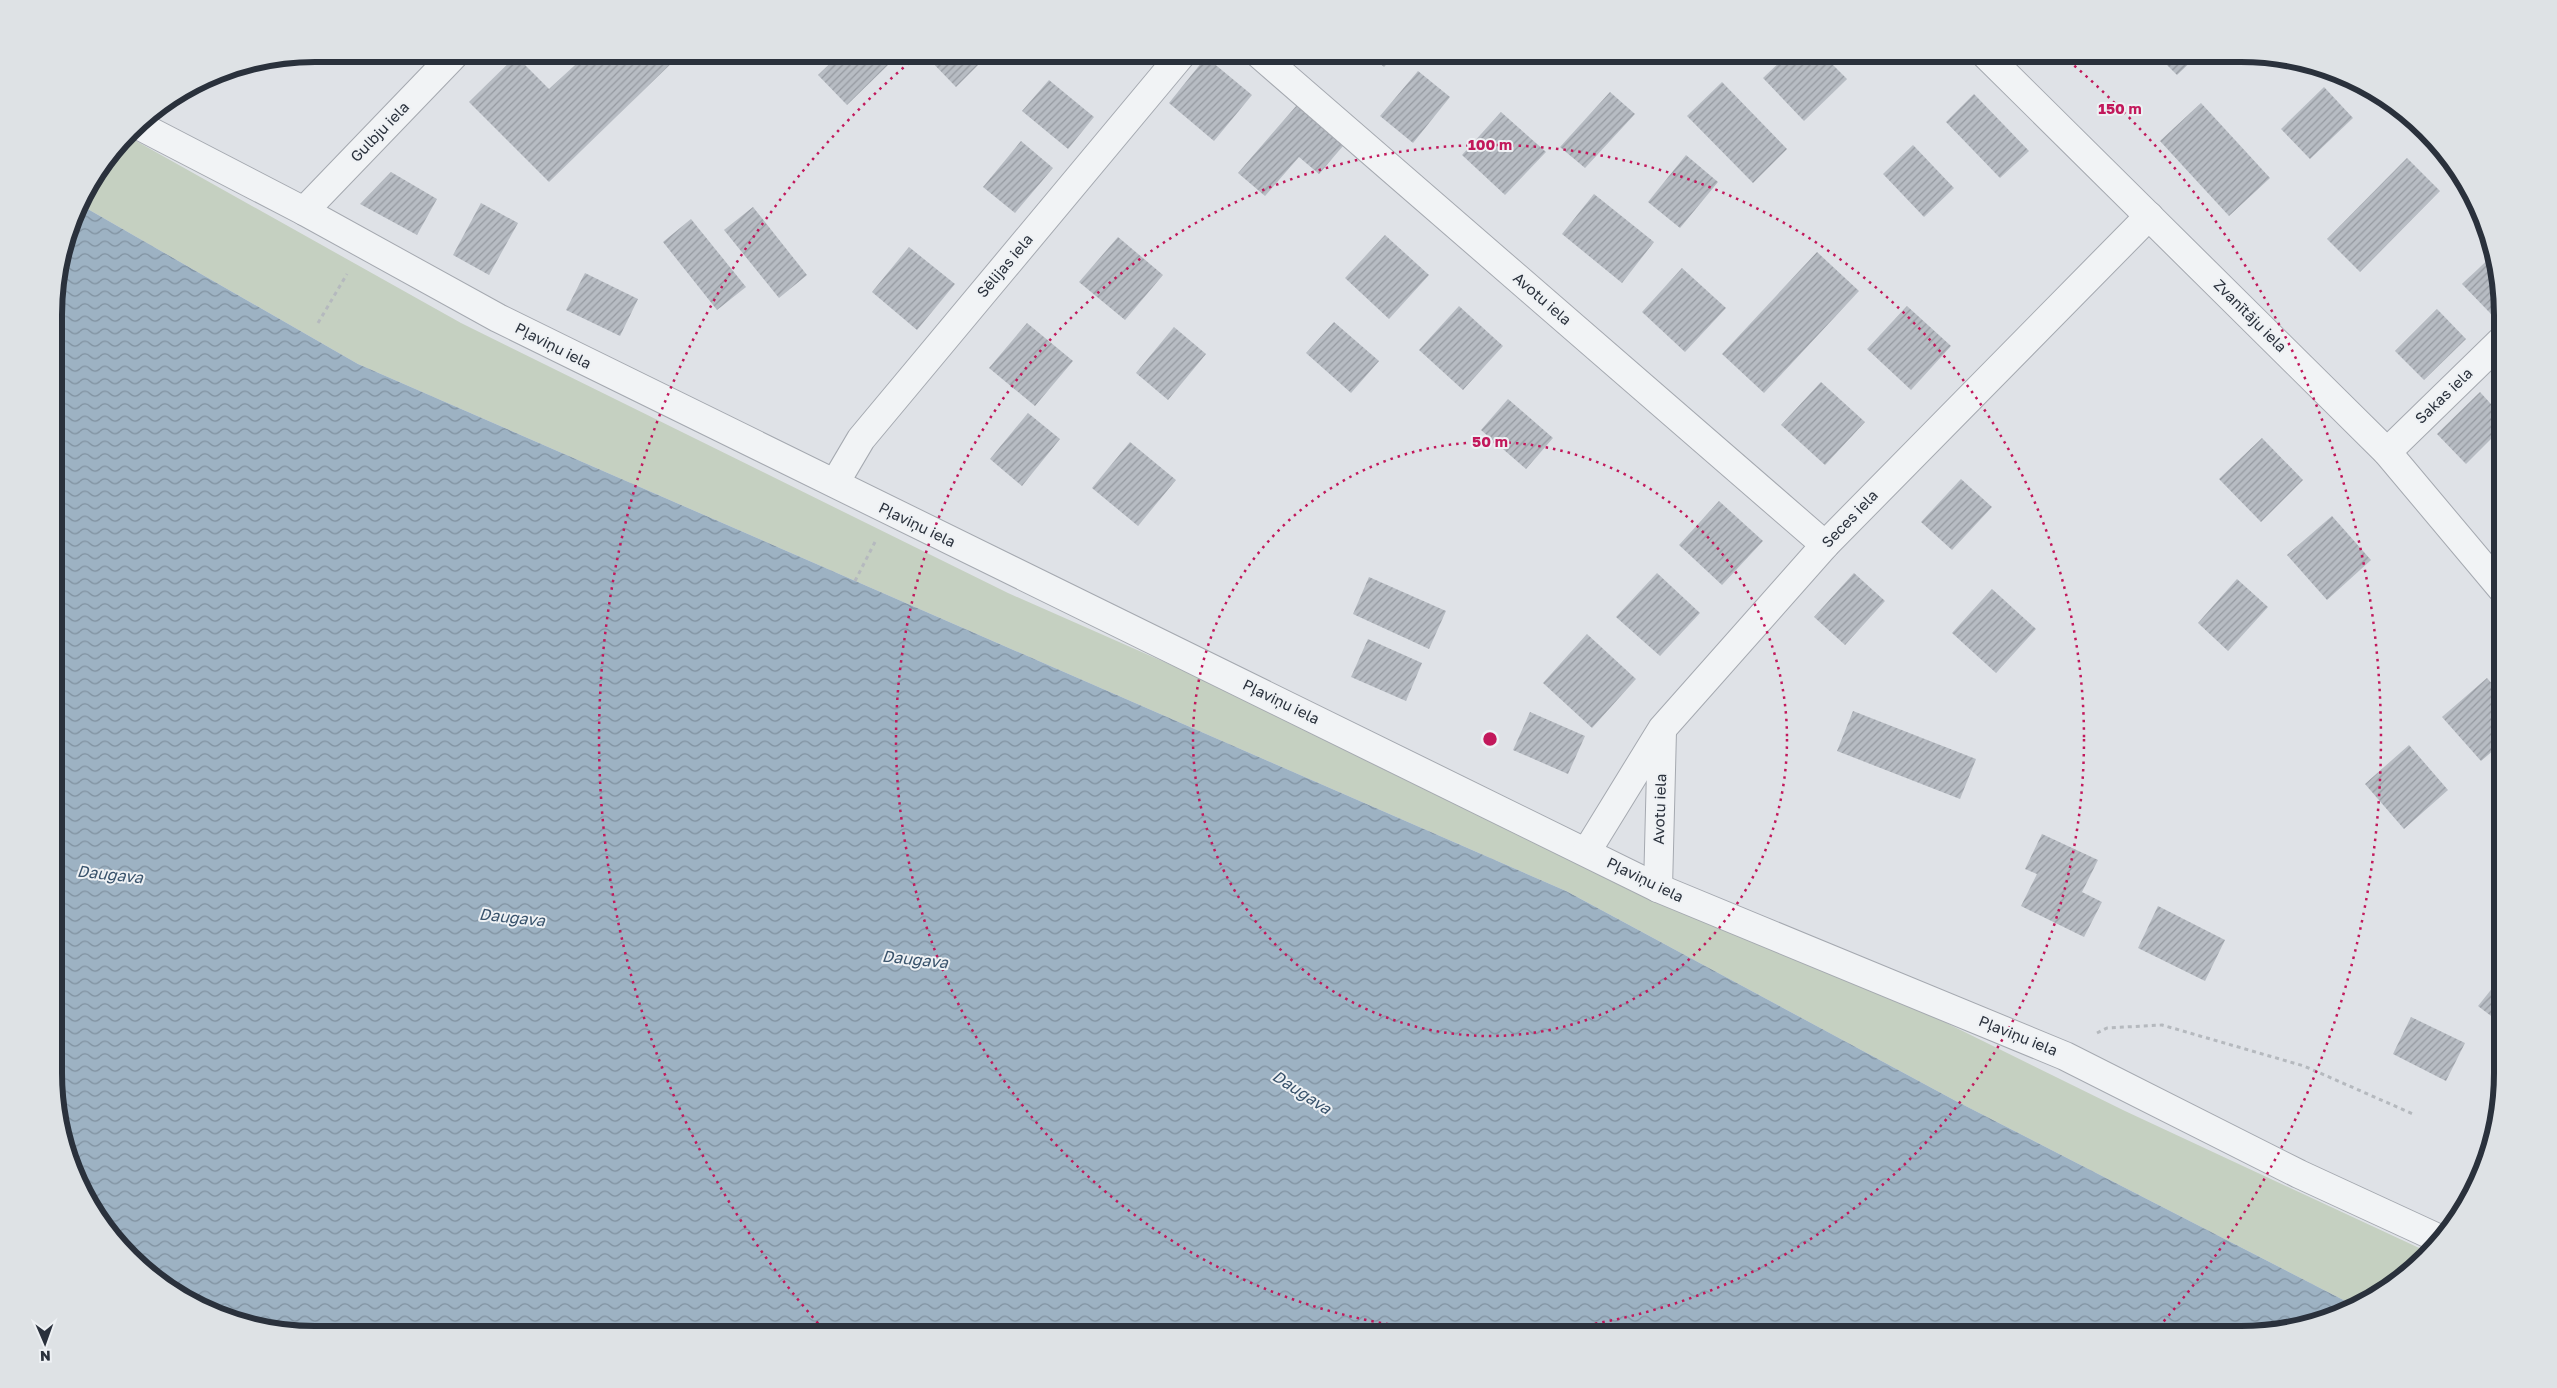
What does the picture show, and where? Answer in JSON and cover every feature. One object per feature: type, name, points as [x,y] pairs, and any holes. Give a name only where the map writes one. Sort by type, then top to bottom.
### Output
[{"type":"street","name":"Gulbju iela","points":[[304,211],[447,62]]},
{"type":"street","name":"Sēlijas iela","points":[[835,483],[861,439],[1175,62]]},
{"type":"street","name":"Avotu iela","points":[[1268,62],[1825,545]]},
{"type":"street","name":"Zvanītāju iela","points":[[1992,62],[2387,452],[2494,579]]},
{"type":"street","name":"Pļaviņu iela","points":[[146,128],[304,211],[506,322],[835,483],[891,513],[1658,888],[2065,1056],[2299,1174],[2434,1236]]},
{"type":"street","name":"Seces iela","points":[[1587,852],[1662,729],[1825,545],[2149,216]]},
{"type":"street","name":"Sakas iela","points":[[2387,452],[2494,347]]},
{"type":"street","name":"Avotu iela","points":[[1658,888],[1662,729]]},
{"type":"path","points":[[318,323],[364,245]]},
{"type":"path","points":[[855,581],[891,513]]},
{"type":"path","points":[[2065,1056],[2072,1046],[2107,1028],[2162,1025],[2304,1066],[2413,1114]]},
{"type":"green space","points":[[133,139],[461,323],[1008,593],[1416,773],[1912,1006],[2125,1111],[2423,1250],[2382,1283],[2347,1302],[1954,1100],[1566,891],[358,364],[87,208],[105,175]]},
{"type":"water","name":"Daugava","points":[[87,208],[358,364],[1566,891],[1954,1100],[2347,1302],[2323,1312],[2291,1321],[2242,1326],[315,1326],[266,1321],[234,1312],[203,1299],[175,1283],[136,1252],[105,1213],[89,1185],[76,1154],[67,1122],[63,1089],[62,315],[67,266],[76,234]]},
{"type":"building","points":[[510,62],[522,62],[549,89],[578,62],[673,62],[549,182],[469,102]]},
{"type":"building","points":[[832,62],[890,63],[847,105],[818,75]]},
{"type":"building","points":[[932,62],[981,62],[956,87]]},
{"type":"building","points":[[1202,62],[1212,62],[1252,95],[1214,141],[1169,103]]},
{"type":"building","points":[[1378,62],[1389,62],[1384,67]]},
{"type":"building","points":[[1780,62],[1830,62],[1847,79],[1804,121],[1763,78]]},
{"type":"building","points":[[2164,62],[2191,62],[2177,75]]},
{"type":"building","points":[[1418,71],[1450,97],[1413,143],[1380,116]]},
{"type":"building","points":[[1049,80],[1094,117],[1068,149],[1022,111]]},
{"type":"building","points":[[1722,82],[1787,149],[1753,183],[1687,116]]},
{"type":"building","points":[[2324,87],[2353,118],[2310,159],[2281,129]]},
{"type":"building","points":[[1610,92],[1635,114],[1585,168],[1560,147]]},
{"type":"building","points":[[1974,94],[2029,151],[2000,178],[1946,122]]},
{"type":"building","points":[[2201,103],[2270,178],[2229,216],[2160,141]]},
{"type":"building","points":[[1297,105],[1343,146],[1319,174],[1299,157],[1265,196],[1238,173]]},
{"type":"building","points":[[1501,112],[1546,152],[1505,195],[1462,155]]},
{"type":"building","points":[[1021,141],[1053,168],[1015,213],[983,187]]},
{"type":"building","points":[[1913,145],[1954,188],[1924,217],[1883,174]]},
{"type":"building","points":[[1686,155],[1718,182],[1680,228],[1648,202]]},
{"type":"building","points":[[2407,158],[2440,191],[2360,272],[2327,239]]},
{"type":"building","points":[[391,172],[437,199],[417,235],[360,204]]},
{"type":"building","points":[[1594,194],[1654,242],[1622,283],[1562,234]]},
{"type":"building","points":[[481,203],[518,223],[489,275],[453,255]]},
{"type":"building","points":[[753,207],[807,275],[779,298],[724,230]]},
{"type":"building","points":[[691,219],[746,287],[717,310],[663,242]]},
{"type":"building","points":[[1385,235],[1429,275],[1389,319],[1345,278]]},
{"type":"building","points":[[1118,237],[1163,275],[1125,320],[1079,282]]},
{"type":"building","points":[[909,247],[955,284],[917,330],[872,292]]},
{"type":"building","points":[[1817,252],[1859,291],[1764,393],[1722,354]]},
{"type":"building","points":[[2488,259],[2494,311],[2491,314],[2462,284]]},
{"type":"building","points":[[1682,268],[1726,308],[1685,352],[1642,312]]},
{"type":"building","points":[[585,273],[638,299],[620,336],[566,310]]},
{"type":"building","points":[[1459,306],[1503,346],[1463,390],[1419,350]]},
{"type":"building","points":[[1907,306],[1951,346],[1911,390],[1867,349]]},
{"type":"building","points":[[2437,309],[2466,339],[2424,380],[2395,351]]},
{"type":"building","points":[[1334,322],[1379,361],[1351,393],[1306,353]]},
{"type":"building","points":[[1027,323],[1073,361],[1035,406],[989,368]]},
{"type":"building","points":[[1174,327],[1206,354],[1168,400],[1136,373]]},
{"type":"building","points":[[1821,382],[1865,422],[1825,465],[1781,425]]},
{"type":"building","points":[[2480,392],[2494,407],[2494,436],[2466,464],[2437,434]]},
{"type":"building","points":[[1508,399],[1553,438],[1526,469],[1481,430]]},
{"type":"building","points":[[1028,413],[1060,439],[1022,486],[990,459]]},
{"type":"building","points":[[2262,438],[2303,480],[2261,522],[2219,479]]},
{"type":"building","points":[[1130,442],[1176,480],[1138,526],[1092,488]]},
{"type":"building","points":[[1961,479],[1992,507],[1952,550],[1921,522]]},
{"type":"building","points":[[1719,501],[1763,541],[1722,585],[1679,545]]},
{"type":"building","points":[[2332,516],[2371,560],[2327,600],[2287,555]]},
{"type":"building","points":[[1657,573],[1700,613],[1660,656],[1616,617]]},
{"type":"building","points":[[1854,573],[1885,601],[1845,645],[1814,617]]},
{"type":"building","points":[[1369,577],[1446,611],[1429,649],[1353,614]]},
{"type":"building","points":[[2237,579],[2268,607],[2228,651],[2198,623]]},
{"type":"building","points":[[1992,589],[2036,629],[1996,673],[1952,633]]},
{"type":"building","points":[[1587,634],[1636,679],[1592,728],[1543,683]]},
{"type":"building","points":[[1368,639],[1422,663],[1406,701],[1351,677]]},
{"type":"building","points":[[2487,678],[2494,686],[2494,750],[2481,761],[2442,717]]},
{"type":"building","points":[[1853,711],[1976,759],[1960,799],[1837,751]]},
{"type":"building","points":[[1530,712],[1585,736],[1568,774],[1513,750]]},
{"type":"building","points":[[2409,745],[2448,790],[2404,829],[2365,784]]},
{"type":"building","points":[[2042,834],[2098,860],[2082,892],[2102,902],[2084,937],[2021,906],[2037,874],[2025,869]]},
{"type":"building","points":[[2158,906],[2225,940],[2205,981],[2138,948]]},
{"type":"building","points":[[2494,986],[2494,1018],[2478,1006]]},
{"type":"building","points":[[2411,1017],[2465,1043],[2446,1081],[2393,1054]]}]
